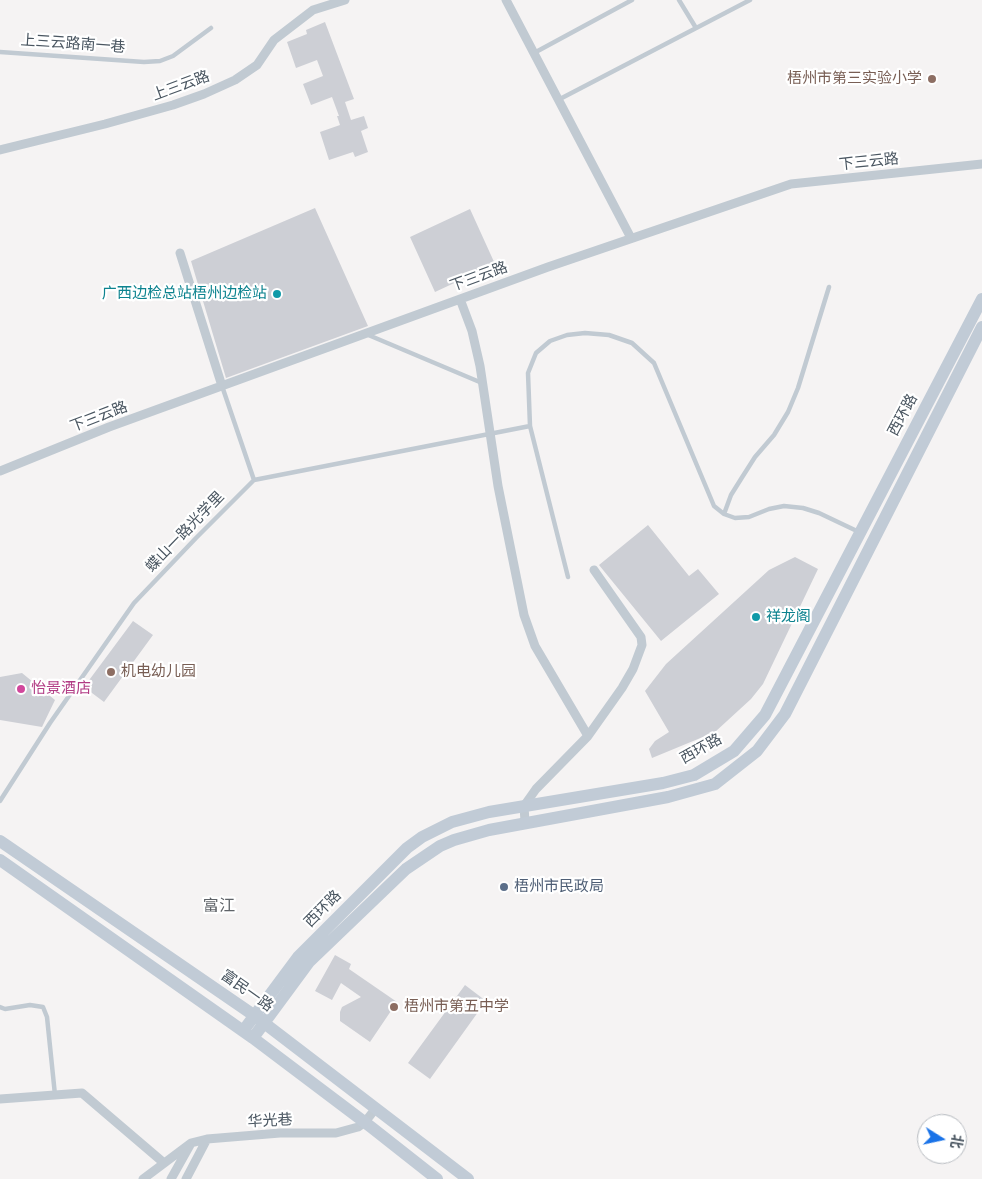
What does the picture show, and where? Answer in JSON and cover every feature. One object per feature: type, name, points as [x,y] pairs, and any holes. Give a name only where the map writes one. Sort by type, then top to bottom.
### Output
[{"type":"main road","name":"西环路","points":[[260,1019],[298,957],[407,848],[422,837],[452,822],[489,812],[663,783],[694,775],[734,750],[765,715],[982,299]]},
{"type":"main road","name":"西环路","points":[[260,1019],[309,962],[412,864],[440,846],[489,830],[524,822],[668,797],[715,784],[756,751],[785,714],[982,327]]},
{"type":"main road","name":"富民一路","points":[[0,841],[260,1019],[468,1179]]},
{"type":"main road","points":[[0,860],[248,1035],[365,1122],[437,1179]]},
{"type":"main road","points":[[248,1035],[260,1019]]},
{"type":"street","name":"上三云路","points":[[0,150],[105,124],[173,105],[204,94],[235,80],[257,64],[274,40],[313,10],[345,0]]},
{"type":"street","points":[[506,0],[631,238]]},
{"type":"street","name":"下三云路","points":[[0,471],[109,427],[460,299],[631,238],[791,184],[982,164]]},
{"type":"street","points":[[180,253],[222,386]]},
{"type":"street","points":[[460,299],[472,331],[498,486],[524,615],[535,646],[588,736]]},
{"type":"street","points":[[524,822],[524,806],[536,789],[588,736],[622,688],[633,669],[642,645],[641,637],[594,570]]},
{"type":"street","points":[[0,1099],[82,1093],[164,1163]]},
{"type":"street","name":"华光巷","points":[[143,1179],[191,1143],[208,1139],[280,1133],[336,1133],[352,1130],[365,1122],[376,1108]]},
{"type":"street","points":[[186,1179],[208,1139]]},
{"type":"street","points":[[171,1179],[191,1143]]},
{"type":"lane","points":[[534,53],[632,0]]},
{"type":"lane","points":[[679,0],[696,28]]},
{"type":"lane","points":[[558,100],[750,0]]},
{"type":"lane","name":"上三云路南一巷","points":[[0,52],[144,62],[160,61],[173,56],[211,28]]},
{"type":"lane","points":[[724,514],[731,495],[741,479],[755,457],[774,435],[788,412],[798,388],[829,287]]},
{"type":"lane","points":[[568,577],[530,426],[528,373],[536,353],[550,341],[567,335],[585,333],[609,336],[632,343],[654,363],[714,506],[724,514],[735,518],[749,517],[784,506],[803,508],[820,513],[860,533]]},
{"type":"lane","points":[[365,334],[482,383]]},
{"type":"lane","points":[[222,386],[254,480],[530,426]]},
{"type":"lane","name":"蝶山一路光学里","points":[[0,801],[50,723],[134,603],[254,480]]},
{"type":"lane","points":[[0,1007],[5,1009],[30,1005],[43,1007],[47,1017],[55,1095]]},
{"type":"building","points":[[325,22],[354,99],[345,102],[351,120],[364,116],[368,128],[361,131],[368,152],[355,157],[353,152],[329,160],[320,132],[340,125],[337,116],[339,116],[332,97],[311,105],[303,84],[323,76],[317,60],[296,68],[287,42],[307,34],[306,30]]},
{"type":"building","name":"广西边检总站梧州边检站","points":[[315,208],[368,326],[226,378],[191,261]]},
{"type":"building","points":[[470,209],[495,264],[435,292],[410,237]]},
{"type":"building","points":[[648,525],[689,576],[698,569],[719,594],[661,641],[599,565]]},
{"type":"building","name":"祥龙阁","points":[[795,557],[818,569],[763,684],[751,699],[715,732],[652,758],[649,749],[655,741],[669,732],[645,691],[666,664],[769,570]]},
{"type":"building","points":[[133,621],[153,635],[104,702],[84,687]]},
{"type":"building","name":"怡景酒店","points":[[22,673],[55,700],[42,727],[0,720],[0,677]]},
{"type":"building","points":[[335,955],[351,964],[349,969],[397,1002],[370,1042],[340,1021],[342,1007],[361,997],[341,983],[332,1000],[315,991]]},
{"type":"building","points":[[465,985],[486,1001],[430,1079],[408,1063]]},
{"type":"place","name":"梧州市第三实验小学","points":[[932,79]]},
{"type":"place","name":"广西边检总站梧州边检站","points":[[277,294]]},
{"type":"place","name":"祥龙阁","points":[[756,617]]},
{"type":"place","name":"机电幼儿园","points":[[111,672]]},
{"type":"place","name":"怡景酒店","points":[[21,689]]},
{"type":"place","name":"梧州市民政局","points":[[504,887]]},
{"type":"place","name":"梧州市第五中学","points":[[394,1007]]},
{"type":"district","name":"富江","points":[[219,906]]}]
